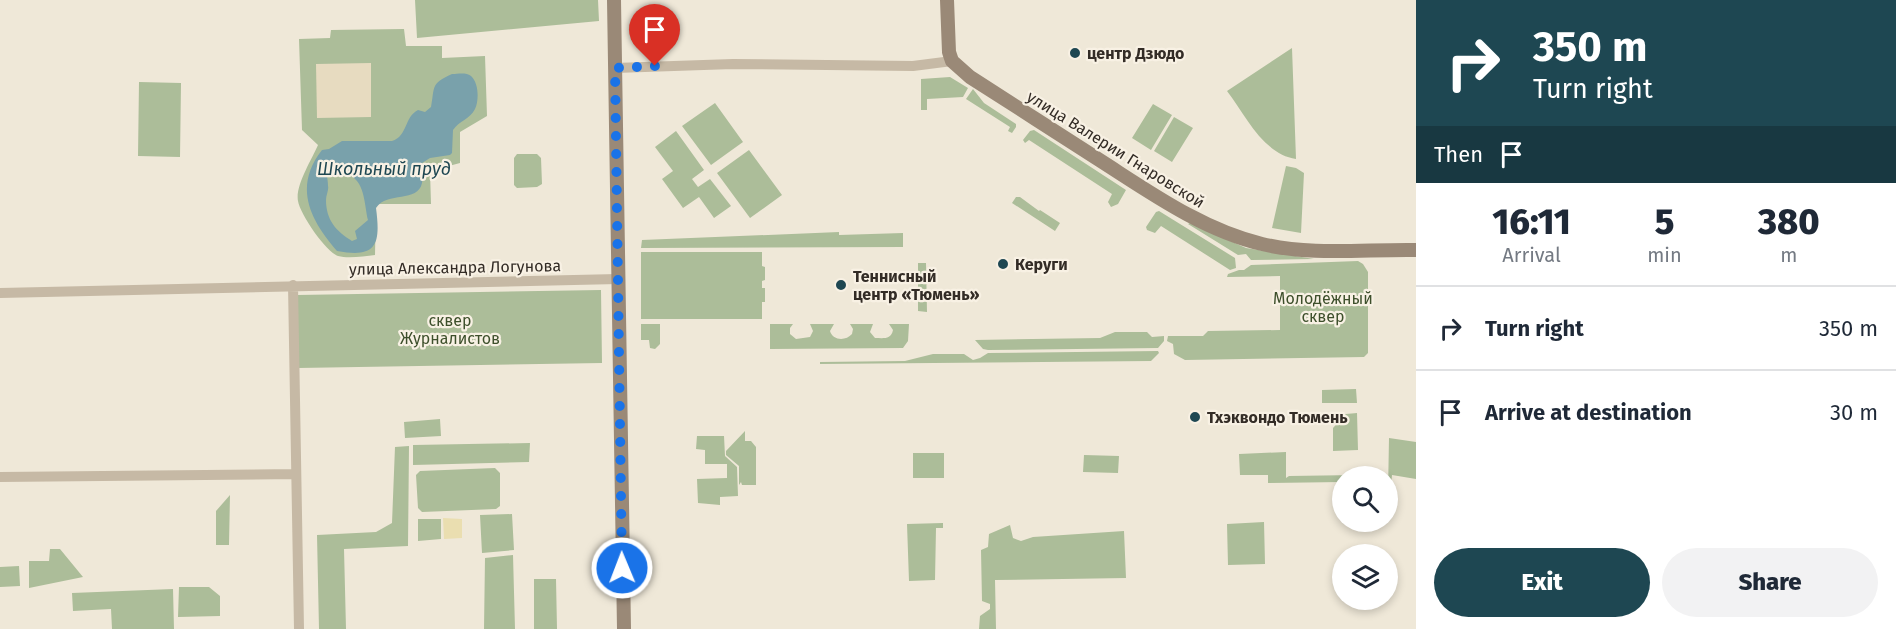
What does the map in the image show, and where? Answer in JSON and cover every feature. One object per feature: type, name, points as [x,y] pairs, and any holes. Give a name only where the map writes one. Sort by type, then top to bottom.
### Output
[{"type":"street","points":[[614,0],[624,629]]},
{"type":"street","points":[[615,68],[733,64],[913,66],[952,61],[949,52],[946,0]]},
{"type":"street","name":"улица Валерии Гнаровской","points":[[952,61],[970,77],[1138,185],[1215,228],[1261,244],[1306,250],[1416,250]]},
{"type":"street","name":"улица Александра Логунова","points":[[0,293],[618,279]]},
{"type":"street","points":[[293,285],[299,629]]},
{"type":"street","points":[[0,477],[296,474]]},
{"type":"green space","points":[[415,0],[598,0],[599,21],[417,38]]},
{"type":"green space","points":[[404,29],[406,46],[442,46],[442,58],[485,56],[487,116],[460,132],[460,163],[430,171],[431,204],[376,204],[375,255],[338,256],[327,248],[314,232],[303,215],[298,201],[301,180],[318,145],[302,130],[299,39],[330,38],[331,30]]},
{"type":"green space","points":[[1292,48],[1296,159],[1284,156],[1265,142],[1227,91]]},
{"type":"green space","points":[[950,77],[968,88],[963,97],[927,99],[927,110],[921,110],[921,79]]},
{"type":"green space","points":[[139,82],[181,83],[180,157],[138,156]]},
{"type":"green space","points":[[973,89],[984,103],[1016,124],[1012,133],[1008,131],[1010,127],[966,99]]},
{"type":"green space","points":[[715,103],[743,142],[711,165],[682,126]]},
{"type":"green space","points":[[1153,104],[1172,115],[1151,150],[1132,138]]},
{"type":"green space","points":[[1174,117],[1193,128],[1172,162],[1154,151]]},
{"type":"green space","points":[[1034,130],[1126,190],[1118,204],[1111,207],[1108,202],[1112,194],[1029,140],[1025,143],[1023,140],[1030,131]]},
{"type":"green space","points":[[676,131],[704,170],[692,179],[698,187],[710,179],[731,206],[714,218],[699,197],[683,208],[662,179],[673,171],[655,147]]},
{"type":"green space","points":[[749,150],[782,195],[750,218],[717,173]]},
{"type":"green space","points":[[517,154],[537,154],[541,158],[542,184],[537,187],[517,188],[514,185],[514,158]]},
{"type":"green space","points":[[1286,166],[1304,173],[1301,233],[1272,228]]},
{"type":"green space","points":[[1016,197],[1020,197],[1060,223],[1055,231],[1012,203]]},
{"type":"green space","points":[[1159,211],[1235,258],[1236,268],[1230,270],[1161,226],[1155,233],[1147,230],[1146,227]]},
{"type":"green space","points":[[1188,224],[1246,248],[1314,259],[1251,260],[1246,254],[1238,255]]},
{"type":"green space","points":[[839,232],[839,235],[903,233],[903,247],[641,248],[642,240]]},
{"type":"green space","points":[[641,252],[762,252],[765,280],[762,281],[762,288],[765,288],[765,302],[762,302],[762,319],[641,319]]},
{"type":"green space","name":"Молодёжный сквер","points":[[1358,261],[1368,272],[1368,353],[1364,357],[1185,360],[1174,354],[1173,344],[1167,341],[1168,336],[1203,336],[1208,331],[1280,330],[1280,276],[1227,277],[1228,274],[1244,270],[1251,265]]},
{"type":"green space","points":[[918,263],[926,263],[927,312],[918,311]]},
{"type":"green space","name":"сквер Журналистов","points":[[601,290],[602,363],[298,368],[297,295]]},
{"type":"green space","points":[[641,324],[660,324],[660,344],[655,349],[650,348],[649,340],[641,340]]},
{"type":"green space","points":[[770,324],[793,324],[790,334],[796,339],[810,337],[813,331],[810,324],[834,324],[830,331],[834,337],[840,339],[852,334],[853,329],[850,324],[873,324],[870,332],[875,338],[881,338],[889,337],[892,333],[893,330],[889,324],[909,324],[908,341],[903,348],[770,349]]},
{"type":"green space","points":[[1115,332],[1147,332],[1152,337],[1164,336],[1164,341],[1158,348],[988,350],[983,349],[975,340],[1100,338]]},
{"type":"green space","points":[[1158,351],[1159,353],[1151,361],[820,364],[820,362],[905,361],[933,354],[964,354],[973,360],[988,353]]},
{"type":"green space","points":[[1356,389],[1357,403],[1322,403],[1322,390]]},
{"type":"green space","points":[[1357,413],[1358,450],[1333,451],[1333,428],[1346,414]]},
{"type":"green space","points":[[440,419],[441,436],[405,438],[404,422]]},
{"type":"green space","points":[[745,431],[745,441],[751,441],[756,447],[756,485],[742,485],[741,482],[739,485],[739,466],[726,455],[726,451]]},
{"type":"green space","points":[[697,436],[724,436],[725,456],[737,467],[738,496],[720,497],[720,505],[698,503],[697,479],[727,478],[727,464],[705,464],[705,450],[696,449]]},
{"type":"green space","points":[[1389,438],[1416,442],[1416,479],[1398,476],[1398,466],[1388,466]]},
{"type":"green space","points":[[530,443],[529,462],[413,465],[413,445]]},
{"type":"green space","points":[[409,446],[408,546],[344,549],[346,629],[319,629],[317,535],[376,532],[392,523],[395,447]]},
{"type":"green space","points":[[1286,452],[1286,478],[1289,476],[1332,475],[1332,482],[1268,483],[1268,475],[1240,475],[1239,454]]},
{"type":"green space","points":[[913,453],[944,453],[944,478],[913,478]]},
{"type":"green space","points":[[1084,455],[1119,456],[1118,473],[1083,472]]},
{"type":"green space","points":[[495,468],[500,473],[500,506],[496,509],[422,512],[418,508],[416,475],[420,471]]},
{"type":"green space","points":[[230,495],[229,545],[216,545],[216,511]]},
{"type":"green space","points":[[512,514],[514,550],[482,553],[480,515]]},
{"type":"green space","points":[[418,519],[441,519],[441,539],[418,541]]},
{"type":"green space","points":[[1264,522],[1265,564],[1228,565],[1227,524]]},
{"type":"green space","points":[[943,523],[943,528],[936,528],[935,580],[909,581],[907,524]]},
{"type":"green space","points":[[1010,525],[1013,538],[1021,541],[1033,537],[1124,531],[1126,578],[995,580],[996,629],[979,629],[980,616],[990,609],[990,604],[982,601],[981,550],[988,547],[989,534]]},
{"type":"green space","points":[[50,549],[60,549],[83,577],[29,588],[29,561],[49,561]]},
{"type":"green space","points":[[513,555],[515,629],[484,629],[485,558]]},
{"type":"green space","points":[[19,566],[20,586],[0,587],[0,567]]},
{"type":"green space","points":[[534,579],[556,579],[557,629],[534,629]]},
{"type":"green space","points":[[179,587],[209,587],[220,596],[220,616],[178,617]]},
{"type":"green space","points":[[173,589],[174,629],[112,629],[111,609],[73,611],[72,593]]},
{"type":"sand","points":[[443,518],[462,519],[462,538],[444,539]]},
{"type":"shaded area","points":[[371,63],[371,117],[317,118],[316,64]]},
{"type":"water","name":"Школьный пруд","points":[[452,74],[471,76],[476,83],[478,97],[473,112],[453,130],[452,153],[430,158],[422,163],[422,183],[415,193],[387,200],[376,208],[378,232],[373,246],[360,253],[337,251],[319,227],[308,203],[308,177],[322,150],[329,149],[342,141],[392,141],[397,139],[414,113],[418,110],[425,112],[431,107],[435,87]],"holes":[[[334,165],[341,166],[361,188],[368,220],[355,231],[357,239],[352,241],[333,224],[326,207],[328,168]]]},
{"type":"place","name":"центр Дзюдо","points":[[1075,53]]},
{"type":"place","name":"Керуги","points":[[1003,264]]},
{"type":"place","name":"Теннисный центр «Тюмень»","points":[[841,285]]},
{"type":"place","name":"Тхэквондо Тюмень","points":[[1195,417]]},
{"type":"route","points":[[622,568],[615,68],[655,66]]}]
